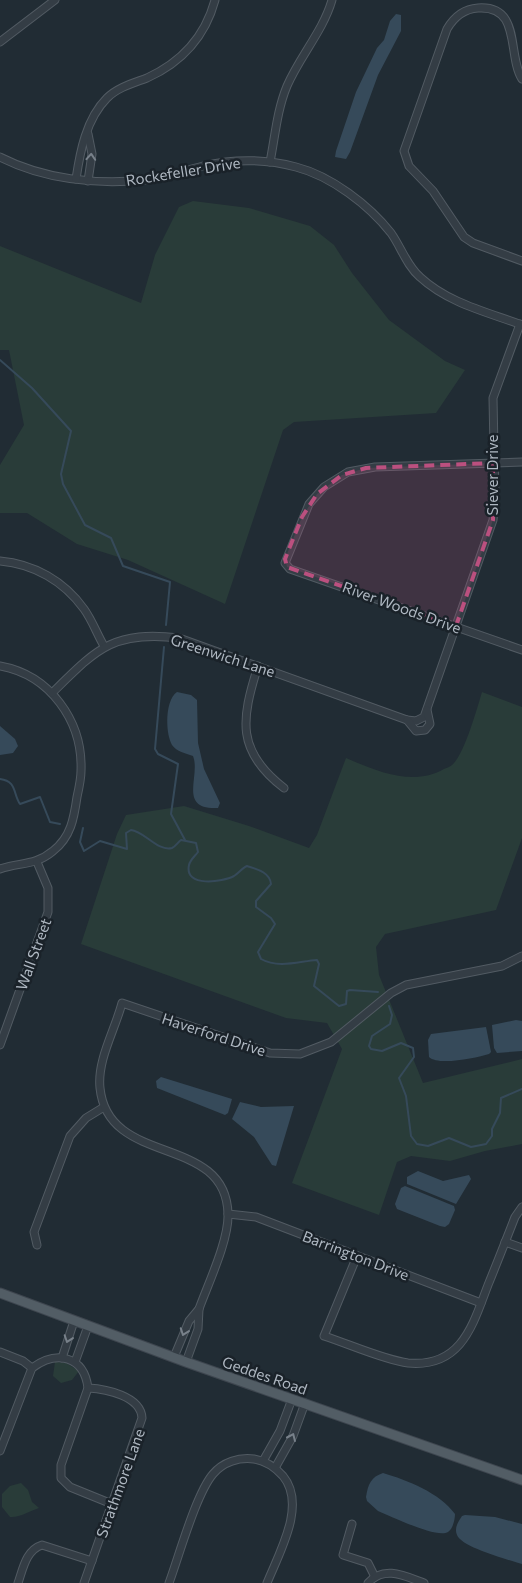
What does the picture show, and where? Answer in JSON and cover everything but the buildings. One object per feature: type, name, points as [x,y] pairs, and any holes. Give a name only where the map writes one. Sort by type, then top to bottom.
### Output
[{"type":"main road","name":"Geddes Road","points":[[0,1293],[186,1362],[522,1480]]},
{"type":"street","points":[[0,42],[55,0]]},
{"type":"street","points":[[76,179],[82,144],[96,113],[108,97],[127,85],[170,66],[191,49],[208,21],[215,0]]},
{"type":"street","points":[[270,162],[278,114],[286,88],[320,28],[332,0]]},
{"type":"street","points":[[522,79],[516,66],[516,43],[510,25],[502,15],[492,10],[472,9],[459,14],[447,29],[404,151],[409,166],[433,191],[464,237],[477,245],[522,261]]},
{"type":"street","points":[[88,134],[92,154],[88,181]]},
{"type":"street","name":"Rockefeller Drive","points":[[0,157],[32,170],[88,181],[144,180],[227,161],[270,162],[297,167],[326,179],[353,197],[388,230],[417,275],[433,288],[453,300],[521,324]]},
{"type":"street","name":"Siever Drive","points":[[421,719],[427,710],[493,520],[495,501],[493,398],[521,324]]},
{"type":"street","points":[[494,463],[522,462]]},
{"type":"street","name":"River Woods Drive","points":[[494,463],[375,467],[342,475],[324,487],[309,504],[285,563],[290,569],[522,650]]},
{"type":"street","points":[[0,561],[17,563],[41,571],[62,586],[84,609],[104,646]]},
{"type":"street","name":"Greenwich Lane","points":[[52,693],[79,665],[104,646],[130,637],[144,635],[179,638],[407,720],[421,719]]},
{"type":"street","points":[[0,666],[37,680],[52,693],[73,722],[80,749],[81,771],[74,819],[69,831],[53,852],[37,862],[0,869]]},
{"type":"street","points":[[258,666],[246,706],[246,732],[249,746],[258,762],[268,775],[284,788]]},
{"type":"street","name":"Siever Drive","points":[[425,730],[430,724],[427,710]]},
{"type":"street","name":"Greenwich Lane","points":[[407,720],[416,731],[425,730]]},
{"type":"street","name":"Wall Street","points":[[0,1045],[48,912],[48,888],[37,862]]},
{"type":"street","name":"Haverford Drive","points":[[104,1107],[100,1087],[101,1071],[122,1003],[270,1053],[300,1054],[331,1042],[392,993],[406,985],[502,966],[522,956]]},
{"type":"street","points":[[37,1245],[34,1232],[70,1136],[86,1118],[104,1107],[116,1125],[130,1136],[188,1158],[206,1169],[224,1194],[228,1214],[226,1234],[199,1309],[198,1330],[186,1362]]},
{"type":"street","points":[[357,1256],[324,1336],[404,1362],[426,1362],[446,1355],[463,1341],[474,1324],[515,1217],[522,1207]]},
{"type":"street","name":"Barrington Drive","points":[[228,1214],[256,1217],[481,1303]]},
{"type":"street","points":[[505,1242],[522,1248]]},
{"type":"street","points":[[174,1357],[189,1321],[199,1309]]},
{"type":"street","points":[[68,1360],[74,1321]]},
{"type":"street","points":[[68,1360],[88,1326]]},
{"type":"street","points":[[0,1352],[23,1361],[32,1368]]},
{"type":"street","points":[[0,1451],[32,1368],[46,1359],[68,1360],[86,1378],[88,1388],[61,1465],[61,1478],[70,1488],[112,1504]]},
{"type":"street","name":"Strathmore Lane","points":[[84,1583],[140,1428],[142,1413],[136,1404],[128,1399],[101,1389],[88,1388]]},
{"type":"street","points":[[266,1463],[292,1399]]},
{"type":"street","points":[[275,1468],[293,1436],[305,1403]]},
{"type":"street","points":[[169,1583],[204,1488],[213,1474],[222,1466],[234,1461],[247,1459],[266,1463],[275,1468],[289,1484],[294,1506],[267,1583]]},
{"type":"street","points":[[352,1524],[343,1555],[368,1564],[372,1579],[385,1572],[401,1574],[424,1583]]},
{"type":"street","points":[[18,1583],[29,1555],[34,1548],[42,1545],[92,1561]]},
{"type":"highlighted area","points":[[493,463],[493,520],[456,626],[287,567],[285,559],[302,517],[317,494],[342,475],[366,468]]},
{"type":"green space","points":[[193,201],[249,208],[310,226],[334,245],[352,273],[389,320],[445,361],[465,370],[436,413],[294,422],[283,430],[225,604],[128,560],[77,544],[27,513],[0,513],[0,465],[24,425],[9,350],[0,350],[0,246],[141,303],[155,255],[179,207]]},
{"type":"green space","points":[[482,692],[522,707],[522,838],[496,910],[385,934],[376,947],[379,975],[423,1083],[522,1059],[522,1144],[485,1151],[450,1161],[411,1156],[397,1162],[379,1215],[292,1183],[342,1049],[327,1023],[286,1018],[81,944],[117,834],[126,815],[184,806],[249,826],[309,848],[317,835],[346,758],[382,772],[407,777],[420,777],[448,767],[454,763],[462,749]]},
{"type":"green space","points":[[55,1362],[66,1363],[79,1371],[72,1380],[61,1383],[53,1376]]},
{"type":"green space","points":[[21,1483],[28,1490],[32,1502],[39,1508],[10,1517],[2,1507],[2,1494],[10,1486]]},
{"type":"water","points":[[396,14],[401,15],[401,31],[378,75],[350,152],[346,159],[335,157],[356,92],[377,48],[384,40],[390,21]]},
{"type":"water","points":[[177,692],[191,695],[197,700],[198,743],[204,769],[220,803],[218,808],[205,807],[198,804],[194,798],[193,790],[195,764],[193,756],[176,749],[170,740],[167,725],[168,709],[173,696]]},
{"type":"water","points":[[0,726],[15,739],[18,746],[13,753],[0,755]]},
{"type":"water","points":[[516,1020],[522,1021],[522,1051],[497,1053],[494,1048],[492,1025]]},
{"type":"water","points":[[486,1027],[491,1052],[489,1054],[449,1061],[434,1060],[429,1057],[428,1040],[431,1034]]},
{"type":"water","points":[[161,1077],[232,1099],[228,1113],[225,1115],[157,1088],[156,1081]]},
{"type":"water","points":[[240,1102],[261,1107],[294,1106],[276,1166],[272,1165],[254,1137],[232,1119]]},
{"type":"water","points":[[418,1171],[443,1181],[469,1175],[471,1179],[456,1204],[407,1184],[407,1177]]},
{"type":"water","points":[[405,1186],[454,1206],[455,1210],[449,1224],[445,1227],[440,1226],[397,1209],[395,1204],[401,1188]]},
{"type":"water","points":[[383,1473],[422,1488],[449,1506],[455,1514],[450,1531],[442,1533],[424,1530],[378,1511],[367,1501],[366,1497],[371,1482]]},
{"type":"water","points":[[462,1516],[495,1517],[522,1524],[522,1564],[486,1552],[460,1540],[456,1527]]},
{"type":"waterway","points":[[0,360],[32,388],[71,431],[61,474],[63,484],[85,525],[111,538],[123,566],[170,582],[166,625]]},
{"type":"waterway","points":[[164,647],[155,749],[158,754],[178,764],[171,814],[185,840]]},
{"type":"waterway","points":[[0,779],[12,785],[20,804],[40,797],[50,822],[60,824]]},
{"type":"waterway","points":[[83,828],[80,842],[84,851],[100,841],[127,849],[126,833],[131,830],[136,831],[162,847],[172,848],[181,840],[196,843],[198,852],[191,860],[189,872],[192,877],[198,880],[222,880],[234,876],[247,866],[262,872],[268,877],[271,884],[256,901],[256,907],[271,918],[275,924],[258,952],[261,959],[275,964],[317,960],[319,964],[314,986],[339,1006],[346,1004],[347,991],[378,992]]},
{"type":"waterway","points":[[389,1006],[392,1015],[390,1024],[372,1036],[369,1046],[371,1049],[382,1051],[401,1043],[413,1048],[414,1057],[399,1078],[406,1096],[411,1136],[417,1144],[428,1146],[449,1138],[471,1147],[486,1144],[492,1136],[492,1129],[500,1113],[501,1098],[522,1089]]}]
